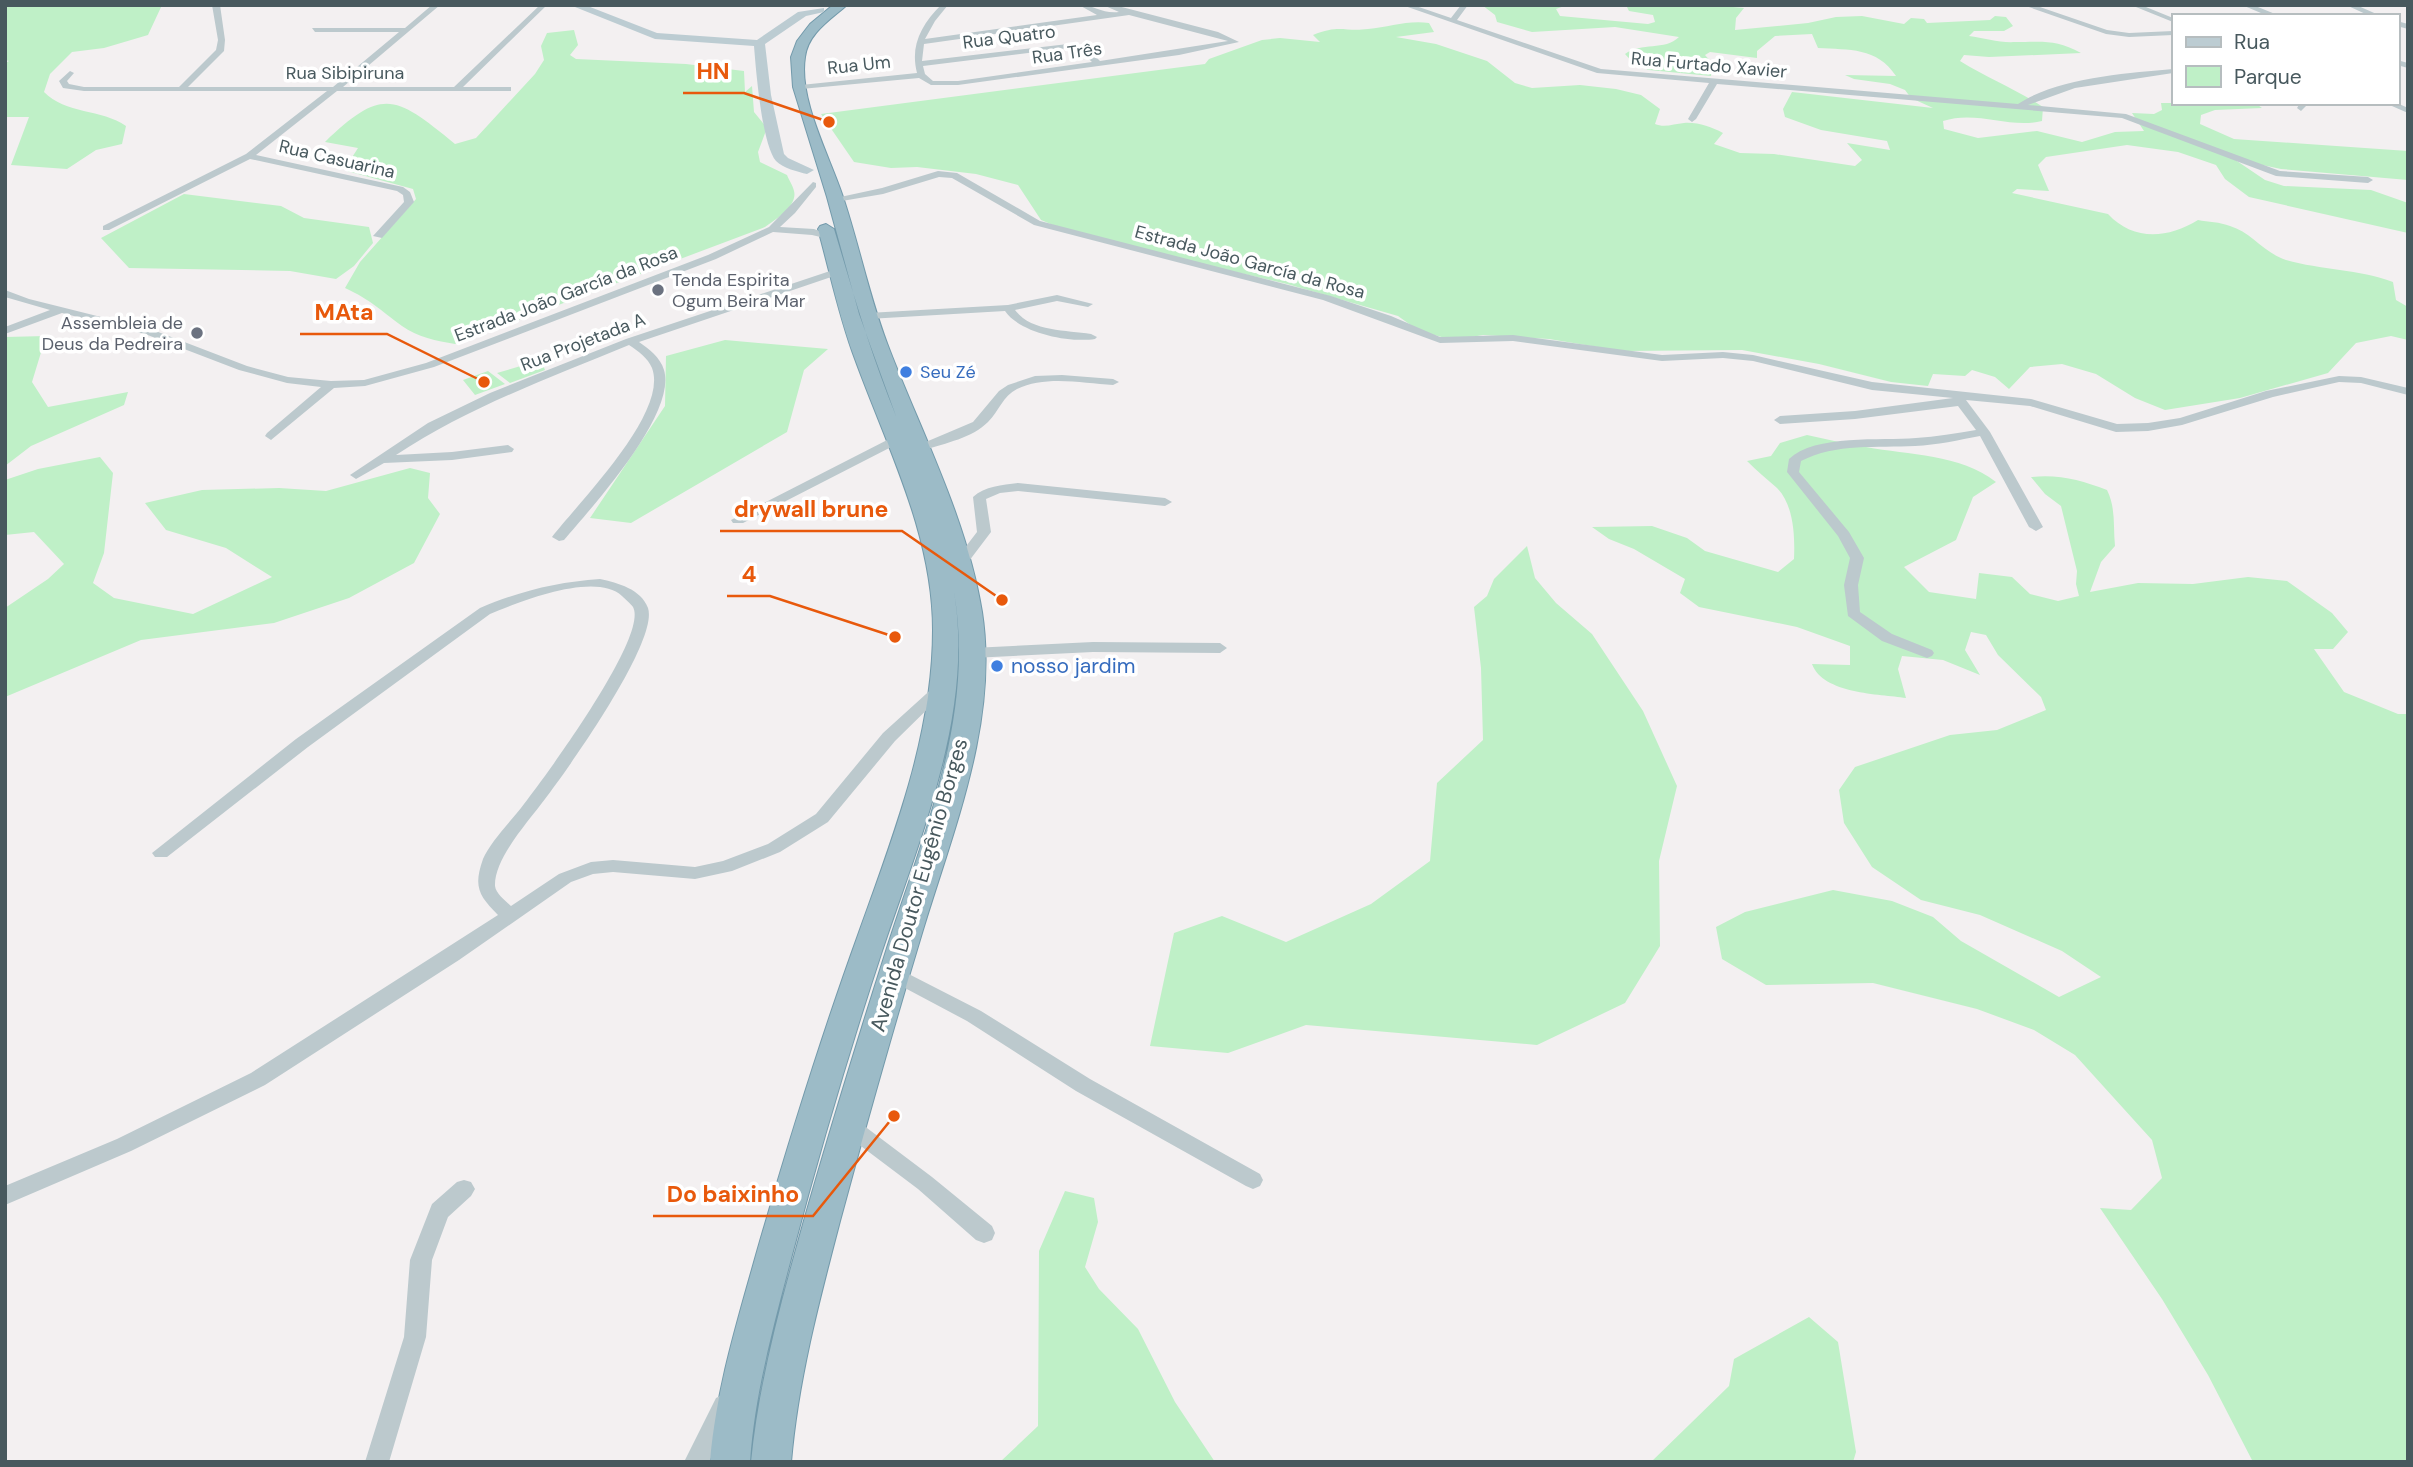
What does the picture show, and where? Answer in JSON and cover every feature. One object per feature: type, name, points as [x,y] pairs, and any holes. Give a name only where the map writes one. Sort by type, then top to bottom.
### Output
[{"type":"highway","name":"Avenida Doutor Eugênio Borges","points":[[730,1462],[743,1370],[794,1180],[852,996],[906,841],[930,757],[941,688],[946,629],[933,536],[908,443],[801,87],[797,58],[802,45],[829,7]]},
{"type":"highway","name":"Avenida Doutor Eugênio Borges","points":[[771,1462],[773,1431],[794,1323],[848,1125],[955,774],[973,687],[972,625],[961,562],[908,443],[863,356],[836,272],[829,238],[786,90],[782,63],[793,37],[829,7]]},
{"type":"main road","points":[[575,5],[655,36],[759,43],[803,14],[829,7]]},
{"type":"main road","points":[[759,43],[767,107],[778,153],[783,161],[810,177]]},
{"type":"street","points":[[181,89],[220,51],[223,43],[215,14],[216,5]]},
{"type":"street","name":"Rua Casuarina","points":[[106,229],[249,156],[437,5]]},
{"type":"street","points":[[457,88],[544,5]]},
{"type":"street","points":[[921,75],[918,64],[919,42],[937,12],[945,5]]},
{"type":"street","points":[[1082,5],[1129,24]]},
{"type":"street","points":[[1106,5],[1126,13],[1235,40],[1219,46],[1190,40]]},
{"type":"street","name":"Rua Furtado Xavier","points":[[1405,5],[1586,68],[1714,82],[2123,116],[2279,174],[2368,180]]},
{"type":"street","points":[[1452,21],[1465,5]]},
{"type":"street","points":[[2026,5],[2106,33],[2172,33]]},
{"type":"street","points":[[2134,5],[2172,20]]},
{"type":"street","points":[[2245,5],[2270,14]]},
{"type":"street","points":[[2349,5],[2373,14]]},
{"type":"street","points":[[919,42],[1109,18],[1126,13]]},
{"type":"street","points":[[315,30],[408,30]]},
{"type":"street","name":"Rua Quatro","points":[[918,64],[1072,46],[1083,49],[1098,64]]},
{"type":"street","name":"Rua Três","points":[[921,75],[931,83],[946,84],[1219,46]]},
{"type":"street","name":"Rua Furtado Xavier","points":[[2020,107],[2040,97],[2084,85],[2172,71]]},
{"type":"street","name":"Rua Sibipiruna","points":[[70,73],[63,81],[66,86],[75,88],[508,89]]},
{"type":"street","name":"Rua Um","points":[[801,87],[921,75]]},
{"type":"street","points":[[1692,119],[1714,82]]},
{"type":"street","name":"Rua Casuarina","points":[[249,156],[400,189],[407,194],[409,202],[378,236]]},
{"type":"street","name":"Estrada João García da Rosa","points":[[836,199],[883,191],[938,174],[954,174],[1037,223],[1327,298],[1387,318],[1426,337],[1440,340],[1513,338],[1662,358],[1723,355],[1753,358],[1872,386],[1960,400],[2031,403],[2116,428],[2148,427],[2182,421],[2270,394],[2339,379],[2361,380],[2408,392]]},
{"type":"street","name":"Estrada João García da Rosa","points":[[5,293],[149,332],[243,368],[287,380],[331,385],[365,383],[430,365],[690,266],[772,229],[792,211],[810,177]]},
{"type":"street","name":"Estrada João García da Rosa","points":[[772,229],[814,232],[829,238]]},
{"type":"street","name":"Rua Projetada A","points":[[356,475],[457,412],[630,341],[836,272]]},
{"type":"street","points":[[868,316],[1008,308],[1057,298],[1088,304]]},
{"type":"street","points":[[1008,308],[1016,320],[1028,325],[1091,337]]},
{"type":"street","points":[[5,331],[61,310]]},
{"type":"street","points":[[559,537],[625,459],[648,418],[660,378],[658,369],[650,355],[630,341]]},
{"type":"street","points":[[738,520],[908,443],[970,428],[984,419],[1001,395],[1018,384],[1070,378],[1113,382]]},
{"type":"street","points":[[271,436],[331,385]]},
{"type":"street","points":[[1780,420],[1855,415],[1960,400],[1984,432],[2036,527]]},
{"type":"street","points":[[1927,653],[1889,640],[1867,628],[1853,613],[1851,585],[1857,558],[1844,535],[1793,472],[1795,459],[1804,453],[1831,447],[1923,442],[1984,432]]},
{"type":"street","points":[[380,459],[439,457],[508,449]]},
{"type":"street","points":[[961,562],[984,532],[979,497],[997,489],[1018,487],[1165,502]]},
{"type":"street","points":[[161,853],[302,743],[485,611],[518,597],[562,586],[600,583],[624,590],[640,606],[642,615],[638,640],[577,745],[492,859],[486,884],[488,894],[509,915]]},
{"type":"street","points":[[972,653],[1093,647],[1220,649]]},
{"type":"street","points":[[5,1196],[124,1145],[258,1079],[453,955],[565,877],[590,868],[651,867],[695,873],[726,867],[774,848],[822,818],[889,737],[941,688]]},
{"type":"street","points":[[895,974],[974,1016],[1083,1085],[1253,1180]]},
{"type":"street","points":[[848,1125],[925,1183],[984,1233]]},
{"type":"street","points":[[377,1462],[415,1337],[421,1260],[440,1211],[464,1189]]},
{"type":"street","points":[[696,1462],[743,1370]]},
{"type":"green space","points":[[5,5],[162,5],[148,35],[104,48],[72,52],[50,74],[44,92],[62,104],[126,126],[122,144],[96,150],[67,169],[11,165],[29,117],[5,117],[5,63],[9,61],[5,60]]},
{"type":"green space","points":[[1482,5],[1567,5],[1556,9],[1560,16],[1648,24],[1655,22],[1653,15],[1629,11],[1626,5],[1712,5],[1744,8],[1736,18],[1735,30],[1808,23],[1836,17],[1862,16],[1904,24],[1911,18],[1924,19],[1927,23],[2006,17],[2013,26],[2004,31],[1974,31],[1969,36],[2004,42],[2057,43],[2081,53],[1989,57],[1964,55],[1960,61],[2043,107],[2042,121],[2017,123],[1968,117],[1943,121],[1944,129],[1978,138],[2037,131],[2082,142],[2115,132],[2144,131],[2132,113],[2154,114],[2162,110],[2161,103],[2258,105],[2262,108],[2215,110],[2201,115],[2200,124],[2234,139],[2408,151],[2408,180],[2281,169],[2234,159],[2265,180],[2284,186],[2371,190],[2408,203],[2408,233],[2249,197],[2225,179],[2216,165],[2178,152],[2127,145],[2046,157],[2038,165],[2049,191],[2017,189],[2012,193],[2108,214],[2118,223],[2139,233],[2162,234],[2198,220],[2222,224],[2238,229],[2271,253],[2286,260],[2367,274],[2393,282],[2396,300],[2408,307],[2408,340],[2391,336],[2356,343],[2328,373],[2240,398],[2165,410],[2135,398],[2096,374],[2062,364],[2030,367],[2009,389],[1995,377],[1972,370],[1965,376],[1933,374],[1928,386],[1891,382],[1819,364],[1742,350],[1622,351],[1549,339],[1483,335],[1453,340],[1419,331],[1398,316],[1287,284],[1133,248],[1053,225],[1041,220],[1018,185],[976,174],[917,167],[891,168],[854,162],[821,114],[1205,64],[1209,59],[1262,40],[1280,38],[1320,42],[1313,35],[1336,29],[1360,30],[1421,22],[1429,23],[1434,32],[1396,37],[1436,44],[1487,61],[1515,83],[1532,88],[1580,85],[1641,95],[1660,109],[1655,124],[1665,126],[1689,123],[1709,127],[1723,133],[1714,144],[1740,153],[1774,154],[1855,166],[1862,160],[1847,143],[1890,150],[1887,141],[1821,130],[1785,117],[1783,109],[1792,92],[1933,108],[1890,84],[1854,79],[1845,75],[1896,76],[1871,55],[1851,50],[1818,48],[1812,34],[1775,36],[1757,51],[1757,58],[1710,52],[1705,55],[1713,64],[1711,76],[1649,70],[1636,66],[1625,54],[1638,48],[1667,44],[1679,37],[1615,27],[1532,32],[1497,22],[1495,15]]},
{"type":"green space","points":[[574,30],[578,45],[570,55],[576,59],[686,64],[744,71],[745,92],[752,86],[754,112],[767,128],[758,152],[760,162],[787,175],[794,191],[793,202],[789,207],[765,227],[455,344],[414,333],[369,301],[345,288],[360,262],[416,199],[413,189],[347,171],[358,148],[325,142],[361,112],[376,105],[390,104],[418,116],[455,144],[476,138],[535,74],[544,60],[541,46],[547,33]]},
{"type":"green space","points":[[184,194],[281,206],[304,218],[369,227],[373,243],[354,266],[336,279],[290,271],[129,268],[101,238]]},
{"type":"green space","points":[[46,336],[32,382],[48,407],[128,392],[124,405],[31,446],[5,466],[5,337]]},
{"type":"green space","points":[[725,340],[828,349],[804,370],[787,432],[631,523],[590,518],[665,406],[666,356]]},
{"type":"green space","points":[[541,360],[545,370],[510,383],[497,373]]},
{"type":"green space","points":[[488,371],[505,384],[475,395],[463,380]]},
{"type":"green space","points":[[1807,435],[1950,461],[1967,466],[1996,482],[1973,497],[1956,540],[1904,567],[1929,592],[1976,599],[1979,573],[2012,577],[2030,594],[2058,601],[2079,596],[2077,571],[2061,506],[2045,494],[2031,477],[2051,476],[2079,481],[2107,490],[2113,510],[2115,546],[2101,562],[2090,592],[2138,583],[2193,584],[2248,577],[2287,581],[2332,613],[2348,632],[2333,649],[2314,649],[2344,692],[2398,714],[2408,714],[2408,1462],[2253,1462],[2208,1375],[2162,1299],[2100,1208],[2131,1210],[2162,1178],[2152,1140],[2075,1055],[2034,1030],[1977,1009],[1873,983],[1766,985],[1722,959],[1716,927],[1745,912],[1833,890],[1892,901],[1933,917],[1961,941],[2059,997],[2101,977],[2062,951],[1980,915],[1921,900],[1872,867],[1844,823],[1839,790],[1855,767],[1950,735],[1997,730],[2046,710],[2041,697],[1998,655],[1986,635],[1971,632],[1965,650],[1980,675],[1943,660],[1902,656],[1898,669],[1906,698],[1853,691],[1828,681],[1818,674],[1812,664],[1850,665],[1850,646],[1797,627],[1699,607],[1680,593],[1685,579],[1634,549],[1609,539],[1592,527],[1652,526],[1687,538],[1705,551],[1778,572],[1794,559],[1794,531],[1790,512],[1783,495],[1747,461],[1771,456],[1780,443]]},
{"type":"green space","points":[[100,457],[113,473],[104,553],[93,583],[114,598],[193,614],[272,577],[226,548],[166,530],[145,503],[202,490],[279,488],[326,491],[410,468],[430,473],[428,498],[440,514],[414,563],[349,598],[274,623],[141,640],[5,697],[5,608],[48,579],[64,564],[34,532],[5,535],[5,480],[38,469]]},
{"type":"green space","points":[[1527,546],[1535,578],[1556,603],[1592,634],[1643,711],[1677,786],[1659,861],[1660,946],[1625,1003],[1537,1045],[1306,1025],[1228,1053],[1150,1046],[1174,933],[1222,916],[1286,942],[1371,904],[1430,861],[1437,783],[1483,740],[1481,668],[1474,607],[1487,596],[1494,579]]},
{"type":"green space","points":[[1065,1191],[1094,1198],[1098,1222],[1085,1267],[1099,1289],[1138,1329],[1175,1402],[1215,1462],[1000,1462],[1038,1426],[1039,1251]]},
{"type":"green space","points":[[1809,1317],[1838,1342],[1856,1452],[1853,1462],[1651,1462],[1729,1386],[1734,1359]]},
{"type":"place","name":"HN","points":[[829,122]]},
{"type":"place","name":"Tenda Espirita Ogum Beira Mar","points":[[658,290]]},
{"type":"place","name":"Assembleia de Deus da Pedreira","points":[[197,333]]},
{"type":"place","name":"Seu Zé","points":[[906,372]]},
{"type":"place","name":"MAta","points":[[484,382]]},
{"type":"place","name":"drywall brune","points":[[1002,600]]},
{"type":"place","name":"4","points":[[895,637]]},
{"type":"place","name":"nosso jardim","points":[[997,666]]},
{"type":"place","name":"Do baixinho","points":[[894,1116]]}]
